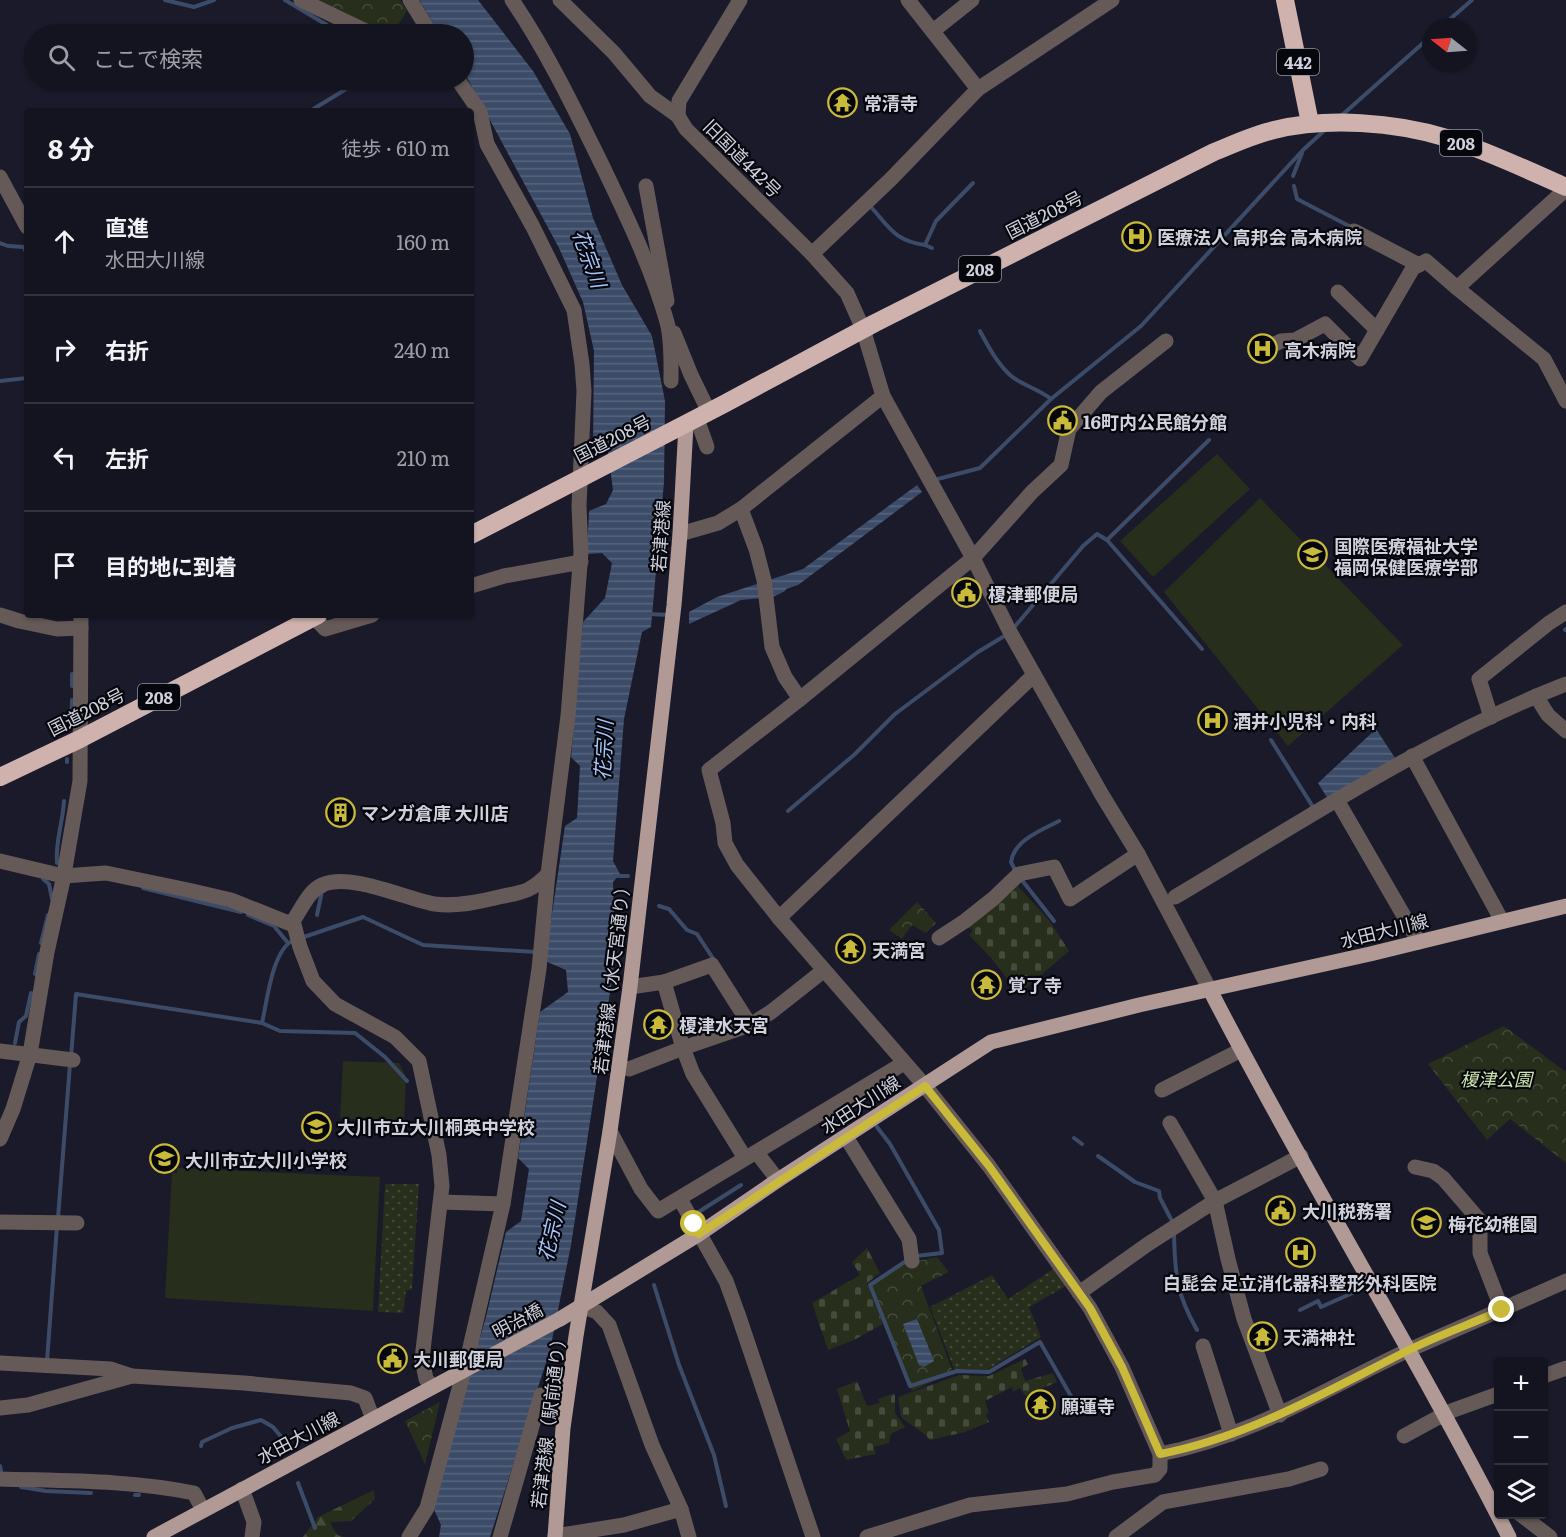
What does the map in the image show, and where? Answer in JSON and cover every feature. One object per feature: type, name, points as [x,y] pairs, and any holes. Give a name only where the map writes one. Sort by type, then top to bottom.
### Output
[{"type":"highway","name":"442","points":[[1285,0],[1314,123]]},
{"type":"highway","name":"国道208号","points":[[474,533],[660,438],[863,329],[1214,152],[1274,130],[1314,123],[1404,127],[1446,138],[1566,188]]},
{"type":"highway","name":"国道208号","points":[[0,777],[80,739],[312,618]]},
{"type":"main road","name":"若津港線","points":[[669,650],[680,534],[697,418]]},
{"type":"main road","name":"若津港線（水天宮通り）","points":[[581,1306],[620,1066],[669,650]]},
{"type":"main road","name":"水田大川線","points":[[560,1319],[699,1234],[991,1042],[1128,1007],[1419,942],[1566,906]]},
{"type":"main road","points":[[1210,990],[1241,1050],[1410,1350],[1509,1537]]},
{"type":"main road","name":"若津港線（駅前通り）","points":[[555,1537],[563,1428],[581,1306]]},
{"type":"main road","name":"明治橋","points":[[461,1372],[560,1319]]},
{"type":"main road","name":"水田大川線","points":[[154,1537],[461,1372]]},
{"type":"street","points":[[301,0],[351,24]]},
{"type":"street","points":[[410,0],[425,24]]},
{"type":"street","points":[[512,0],[526,21],[579,118],[640,245],[670,328],[691,375],[697,418],[707,447]]},
{"type":"street","points":[[560,0],[614,53],[650,96],[678,116]]},
{"type":"street","name":"旧国道442号","points":[[740,0],[679,101],[678,116],[686,129],[812,254],[847,293],[863,329],[883,396],[938,493],[1034,675],[1138,854],[1210,990]]},
{"type":"street","points":[[908,0],[978,89]]},
{"type":"street","points":[[933,31],[972,0]]},
{"type":"street","points":[[812,254],[891,179],[978,89],[1112,0]]},
{"type":"street","points":[[409,1537],[427,1508],[469,1352],[503,1204],[540,953],[568,716],[581,562],[584,391],[574,310],[533,227],[487,144],[480,112],[466,90]]},
{"type":"street","points":[[0,177],[5,195],[24,223]]},
{"type":"street","points":[[646,186],[670,328],[671,381]]},
{"type":"street","points":[[1457,288],[1566,188]]},
{"type":"street","points":[[1354,231],[1419,265]]},
{"type":"street","points":[[1263,350],[1281,341],[1295,340],[1325,324],[1360,359],[1413,268],[1426,261],[1544,359],[1566,401]]},
{"type":"street","points":[[1338,292],[1377,330]]},
{"type":"street","points":[[867,1537],[970,1505],[1067,1494],[1113,1482],[1155,1475],[1160,1469],[1160,1454],[1122,1367],[1090,1308],[989,1166],[925,1086],[778,918],[737,865],[725,843],[723,823],[710,770],[973,558],[1032,492],[1061,465],[1069,429],[1101,392],[1166,341]]},
{"type":"street","points":[[680,534],[718,523],[741,509],[883,396]]},
{"type":"street","points":[[741,509],[756,549],[764,581],[772,647],[785,677],[800,699]]},
{"type":"street","points":[[474,585],[504,576],[581,562]]},
{"type":"street","points":[[1491,717],[1479,679],[1566,612]]},
{"type":"street","points":[[0,615],[57,629],[81,621],[80,781],[30,1054],[6,1107],[0,1139]]},
{"type":"street","points":[[317,618],[324,629],[362,618]]},
{"type":"street","points":[[778,918],[1034,675]]},
{"type":"street","points":[[1176,897],[1412,756],[1491,717],[1566,684]]},
{"type":"street","points":[[1536,696],[1548,715],[1566,731]]},
{"type":"street","points":[[1412,756],[1502,921]]},
{"type":"street","points":[[1337,800],[1419,942]]},
{"type":"street","points":[[939,938],[994,898],[1018,874],[1054,867],[1070,899],[1138,854]]},
{"type":"street","points":[[0,861],[63,876],[106,873],[154,882],[231,900],[292,923]]},
{"type":"street","points":[[292,923],[313,890],[324,884],[356,883],[436,904],[471,904],[533,889],[548,874]]},
{"type":"street","points":[[292,923],[313,981],[335,1004],[395,1037],[419,1062],[439,1155],[442,1186],[422,1359],[426,1379],[432,1386]]},
{"type":"street","points":[[630,987],[664,982],[712,965],[750,1025]]},
{"type":"street","points":[[620,1066],[629,1069],[750,1025],[771,1012],[823,971]]},
{"type":"street","points":[[664,982],[693,1074],[751,1156],[778,1180]]},
{"type":"street","points":[[1162,1090],[1241,1050]]},
{"type":"street","points":[[0,1051],[69,1060]]},
{"type":"street","points":[[610,1131],[641,1189],[658,1211],[904,1064]]},
{"type":"street","points":[[1170,1123],[1215,1201],[1244,1319],[1280,1415]]},
{"type":"street","points":[[846,1137],[909,1239],[912,1261]]},
{"type":"street","points":[[1079,1293],[1148,1244],[1215,1201],[1301,1156]]},
{"type":"street","points":[[1415,1167],[1433,1171],[1443,1178],[1480,1221],[1480,1253],[1502,1310]]},
{"type":"street","points":[[680,1199],[726,1281],[813,1537]]},
{"type":"street","points":[[441,1202],[503,1204]]},
{"type":"street","points":[[0,1222],[77,1223]]},
{"type":"street","points":[[1160,1454],[1189,1449],[1280,1415],[1410,1350],[1566,1281]]},
{"type":"street","points":[[581,1306],[597,1312],[609,1325],[652,1445],[681,1509],[689,1537]]},
{"type":"street","points":[[1203,1346],[1231,1434]]},
{"type":"street","points":[[0,1363],[111,1369],[132,1376],[351,1393],[365,1398],[373,1419]]},
{"type":"street","points":[[1548,1375],[1566,1368]]},
{"type":"street","points":[[0,1408],[28,1405],[132,1376]]},
{"type":"street","points":[[500,1537],[541,1395]]},
{"type":"street","points":[[1404,1436],[1437,1418],[1446,1416],[1451,1411],[1494,1395]]},
{"type":"street","points":[[1116,1537],[1164,1502],[1289,1479],[1320,1469]]},
{"type":"street","points":[[1155,1475],[1164,1502]]},
{"type":"street","points":[[0,1479],[126,1484],[179,1490],[194,1494],[203,1510]]},
{"type":"street","points":[[242,1489],[254,1522],[252,1537]]},
{"type":"street","points":[[1485,1489],[1494,1496]]},
{"type":"street","points":[[555,1537],[624,1525],[681,1509]]},
{"type":"street","points":[[1523,1519],[1533,1532],[1550,1537]]},
{"type":"green space","points":[[312,0],[400,0],[407,11],[399,24],[356,24]]},
{"type":"green space","points":[[1217,454],[1250,489],[1153,577],[1120,541]]},
{"type":"green space","points":[[1260,498],[1403,645],[1288,746],[1164,592]]},
{"type":"green space","points":[[1016,884],[1049,920],[1069,951],[1019,994],[991,958],[969,935],[973,930],[966,927]]},
{"type":"green space","points":[[917,902],[936,923],[926,933],[912,925],[902,939],[889,930]]},
{"type":"green space","name":"榎津公園","points":[[1504,1026],[1566,1072],[1566,1163],[1510,1119],[1487,1140],[1428,1064]]},
{"type":"green space","points":[[343,1061],[399,1063],[406,1077],[404,1123],[340,1118]]},
{"type":"green space","points":[[177,1168],[380,1177],[373,1311],[165,1298],[172,1173],[177,1173]]},
{"type":"green space","points":[[385,1184],[419,1184],[412,1289],[406,1291],[403,1313],[378,1312]]},
{"type":"green space","points":[[867,1248],[880,1273],[867,1283],[883,1324],[854,1340],[828,1350],[812,1303],[860,1275],[852,1262]]},
{"type":"green space","points":[[937,1257],[949,1272],[921,1286],[953,1372],[912,1391],[870,1285],[898,1265]]},
{"type":"green space","points":[[1056,1267],[1068,1285],[1029,1307],[1041,1337],[987,1370],[954,1369],[930,1307],[992,1275],[1008,1299]]},
{"type":"green space","points":[[1025,1359],[1028,1364],[1021,1369],[1025,1381],[1053,1373],[1057,1382],[1025,1396],[1020,1388],[1013,1392],[1012,1387],[985,1401],[989,1412],[986,1415],[989,1422],[965,1432],[930,1440],[901,1417],[898,1397],[959,1375],[989,1376]]},
{"type":"green space","points":[[857,1381],[867,1406],[880,1403],[878,1399],[895,1393],[895,1413],[905,1427],[891,1434],[889,1443],[874,1447],[876,1454],[846,1460],[836,1439],[850,1431],[837,1389]]},
{"type":"green space","points":[[440,1402],[425,1464],[405,1421]]},
{"type":"green space","points":[[374,1490],[375,1499],[351,1521],[330,1522],[337,1535],[345,1537],[303,1537],[318,1517]]},
{"type":"water","name":"花宗川","points":[[419,0],[478,0],[533,71],[570,134],[593,218],[622,285],[652,336],[665,401],[664,482],[651,627],[642,632],[624,719],[613,861],[620,874],[613,882],[615,960],[571,1245],[550,1350],[490,1537],[439,1537],[441,1525],[432,1505],[486,1317],[506,1232],[521,1221],[529,1169],[518,1158],[540,1012],[568,992],[566,970],[545,961],[565,826],[577,818],[580,766],[571,757],[583,622],[605,598],[612,563],[602,553],[587,554],[589,511],[606,504],[613,490],[608,452],[593,446],[594,351],[583,302],[559,248],[474,90],[474,24],[434,24]]},
{"type":"water","points":[[917,485],[922,492],[798,585],[773,597],[741,600],[689,624],[689,612],[717,597],[803,569]]},
{"type":"water","points":[[1376,729],[1395,758],[1328,799],[1318,783]]},
{"type":"water","points":[[917,1319],[934,1361],[924,1367],[919,1365],[903,1324]]},
{"type":"waterway","points":[[165,0],[194,7],[214,0]]},
{"type":"waterway","points":[[285,0],[325,24]]},
{"type":"waterway","points":[[1451,18],[1472,0]]},
{"type":"waterway","points":[[1341,116],[1422,44]]},
{"type":"waterway","points":[[315,108],[344,90]]},
{"type":"waterway","points":[[934,480],[980,468],[1051,399],[1141,326],[1303,150],[1326,129]]},
{"type":"waterway","points":[[1293,176],[1302,153]]},
{"type":"waterway","points":[[871,207],[900,237],[925,245],[936,221],[973,183]]},
{"type":"waterway","points":[[1294,186],[1297,199],[1351,227]]},
{"type":"waterway","points":[[0,243],[24,247]]},
{"type":"waterway","points":[[925,245],[932,248]]},
{"type":"waterway","points":[[980,331],[997,360],[1010,375],[1051,399]]},
{"type":"waterway","points":[[0,381],[24,378]]},
{"type":"waterway","points":[[1202,649],[1107,540],[1209,440]]},
{"type":"waterway","points":[[1012,630],[1083,546],[1097,534],[1107,540]]},
{"type":"waterway","points":[[648,614],[670,615]]},
{"type":"waterway","points":[[788,811],[855,754],[895,714],[978,652],[1006,635]]},
{"type":"waterway","points":[[72,674],[72,686]]},
{"type":"waterway","points":[[71,722],[72,700]]},
{"type":"waterway","points":[[1271,740],[1313,807],[1310,809]]},
{"type":"waterway","points":[[57,863],[64,801]]},
{"type":"waterway","points":[[1016,872],[1011,862],[1017,848],[1037,832],[1059,821]]},
{"type":"waterway","points":[[614,876],[628,876]]},
{"type":"waterway","points":[[43,879],[49,884],[52,899]]},
{"type":"waterway","points":[[1021,879],[1054,921]]},
{"type":"waterway","points":[[143,888],[241,912]]},
{"type":"waterway","points":[[317,915],[322,891],[324,891]]},
{"type":"waterway","points":[[659,906],[669,909],[687,930],[697,934],[714,960]]},
{"type":"waterway","points":[[41,943],[48,915]]},
{"type":"waterway","points":[[248,915],[274,926],[288,943]]},
{"type":"waterway","points":[[301,938],[363,917],[423,945],[536,952]]},
{"type":"waterway","points":[[262,1023],[272,977],[280,954],[294,940]]},
{"type":"waterway","points":[[35,974],[39,954]]},
{"type":"waterway","points":[[15,1043],[19,1022],[26,1016],[31,993]]},
{"type":"waterway","points":[[71,1057],[76,994],[262,1023],[280,1031],[355,1033],[385,1057],[407,1081]]},
{"type":"waterway","points":[[58,1218],[70,1064]]},
{"type":"waterway","points":[[877,1127],[890,1144],[939,1230],[942,1253],[916,1256]]},
{"type":"waterway","points":[[1074,1138],[1082,1144]]},
{"type":"waterway","points":[[1098,1156],[1135,1182],[1159,1191],[1160,1198],[1173,1223]]},
{"type":"waterway","points":[[697,1213],[741,1185]]},
{"type":"waterway","points":[[47,1361],[57,1226]]},
{"type":"waterway","points":[[1174,1234],[1178,1284],[1197,1330]]},
{"type":"waterway","points":[[909,1259],[870,1285],[910,1386],[957,1371],[989,1372],[1040,1342],[1076,1405]]},
{"type":"waterway","points":[[654,1285],[679,1365],[714,1455],[726,1506]]},
{"type":"waterway","points":[[1300,1310],[1318,1301],[1321,1307],[1357,1291]]},
{"type":"waterway","points":[[201,1446],[202,1442],[232,1428],[261,1420],[273,1427],[288,1445]]},
{"type":"waterway","points":[[0,1466],[1,1471]]},
{"type":"waterway","points":[[298,1483],[315,1528]]},
{"type":"waterway","points":[[21,1487],[46,1491],[91,1493]]},
{"type":"place","name":"常清寺","points":[[843,102]]},
{"type":"place","name":"医療法人 高邦会 高木病院","points":[[1136,236]]},
{"type":"place","name":"高木病院","points":[[1263,349]]},
{"type":"place","name":"16町内公民館分館","points":[[1062,421]]},
{"type":"place","name":"国際医療福祉大学 福岡保健医療学部","points":[[1313,555]]},
{"type":"place","name":"榎津郵便局","points":[[967,593]]},
{"type":"place","name":"酒井小児科・内科","points":[[1212,720]]},
{"type":"place","name":"マンガ倉庫 大川店","points":[[340,812]]},
{"type":"place","name":"天満宮","points":[[851,949]]},
{"type":"place","name":"覚了寺","points":[[987,984]]},
{"type":"place","name":"榎津水天宮","points":[[658,1024]]},
{"type":"place","name":"大川市立大川桐英中学校","points":[[316,1126]]},
{"type":"place","name":"大川市立大川小学校","points":[[164,1159]]},
{"type":"place","name":"大川税務署","points":[[1281,1210]]},
{"type":"place","name":"梅花幼稚園","points":[[1427,1223]]},
{"type":"place","name":"白髭会 足立消化器科整形外科医院","points":[[1300,1253]]},
{"type":"place","name":"天満神社","points":[[1262,1336]]},
{"type":"place","name":"大川郵便局","points":[[392,1358]]},
{"type":"place","name":"願蓮寺","points":[[1040,1405]]},
{"type":"route","points":[[694,1224],[699,1234],[778,1180],[925,1086],[989,1166],[1090,1308],[1122,1367],[1160,1454],[1189,1449],[1280,1415],[1410,1350],[1502,1310]]}]
